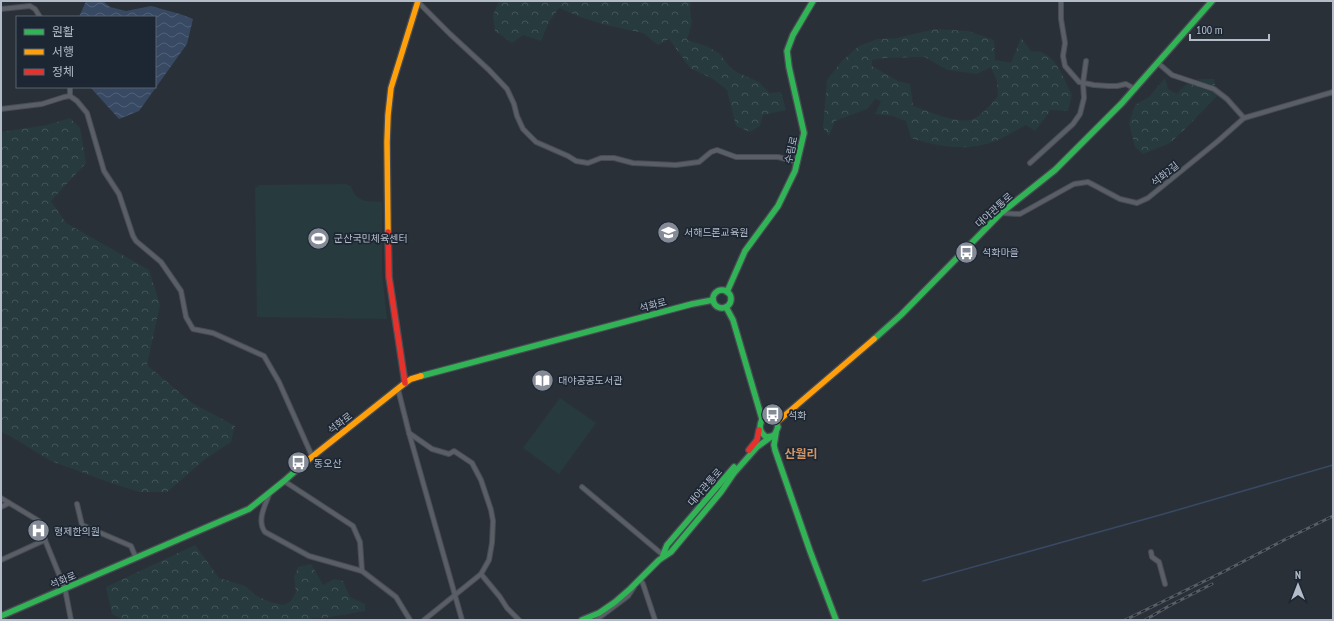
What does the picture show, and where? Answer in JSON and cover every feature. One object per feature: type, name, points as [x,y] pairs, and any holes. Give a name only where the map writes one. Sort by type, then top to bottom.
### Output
[{"type":"main road","points":[[404,383],[389,277],[387,142],[391,88],[418,1]]},
{"type":"main road","name":"수림로","points":[[762,420],[733,320],[726,307],[731,298],[727,292],[745,251],[778,206],[789,186],[798,162],[804,133],[789,67],[787,50],[793,35],[813,1]]},
{"type":"main road","name":"대야관통로","points":[[777,422],[901,315],[1001,214],[1056,170],[1135,89],[1212,1]]},
{"type":"main road","points":[[726,307],[719,308],[714,304],[713,297],[716,292],[722,290],[727,292]]},
{"type":"main road","name":"석화로","points":[[1,616],[249,509],[312,456],[411,379],[692,304],[713,300]]},
{"type":"main road","points":[[772,436],[763,435],[759,430],[762,420],[773,418],[777,422],[778,427],[772,436],[775,450],[836,620]]},
{"type":"main road","name":"대야관통로","points":[[582,620],[602,611],[620,597],[663,555],[667,546],[754,445],[757,440],[759,430]]},
{"type":"main road","name":"대야관통로","points":[[663,555],[671,552],[721,492],[734,473],[757,447],[772,436]]},
{"type":"main road","points":[[772,436],[805,545],[832,620]]},
{"type":"street","points":[[418,1],[507,89],[523,129],[529,136],[536,142],[576,161],[588,162],[601,158],[614,158],[633,163],[676,165],[699,162],[711,152],[717,150],[736,158],[778,157],[798,162]]},
{"type":"street","points":[[1061,1],[1061,19],[1065,44],[1063,56],[1065,66],[1078,82],[1108,86],[1126,84],[1135,89]]},
{"type":"street","points":[[1,9],[30,6],[35,9],[39,16]]},
{"type":"street","points":[[1030,163],[1073,124],[1080,114],[1084,98],[1083,83],[1086,61]]},
{"type":"street","points":[[1158,63],[1172,74],[1214,89],[1244,118]]},
{"type":"street","points":[[70,88],[70,96]]},
{"type":"street","name":"석화2길","points":[[1001,214],[1020,214],[1074,184],[1088,182],[1120,199],[1137,203],[1148,198],[1244,118],[1333,92]]},
{"type":"street","points":[[1,109],[42,104],[70,96],[77,101],[87,113],[104,171],[119,194],[133,236],[136,241],[161,262],[169,274],[180,291],[186,317],[193,328],[213,333],[264,356],[279,382],[312,456]]},
{"type":"street","points":[[398,389],[462,620]]},
{"type":"street","points":[[409,433],[432,449],[449,454],[454,451],[472,463],[481,480],[493,521],[492,543],[489,560],[481,574],[424,620]]},
{"type":"street","points":[[284,481],[353,526],[360,542],[362,571]]},
{"type":"street","points":[[582,487],[663,555]]},
{"type":"street","points":[[270,492],[261,523],[265,532],[309,556],[362,571],[396,597],[410,620]]},
{"type":"street","points":[[1,498],[39,521],[45,528],[45,540],[65,589],[71,620]]},
{"type":"street","points":[[1,507],[9,503]]},
{"type":"street","points":[[77,504],[82,525],[131,546],[136,558]]},
{"type":"street","points":[[1,560],[45,540]]},
{"type":"street","points":[[1151,552],[1152,557],[1159,562],[1165,584]]},
{"type":"street","points":[[481,574],[507,608],[519,620]]},
{"type":"street","points":[[596,620],[628,596],[640,579],[644,584],[655,620]]},
{"type":"green space","points":[[499,1],[691,1],[690,11],[692,22],[687,40],[706,46],[719,53],[731,68],[738,73],[759,82],[769,93],[781,92],[786,110],[763,115],[760,126],[750,132],[736,126],[727,90],[713,79],[690,68],[669,39],[658,45],[643,33],[606,25],[580,17],[559,8],[549,22],[541,41],[523,35],[512,43],[495,31],[493,15]]},
{"type":"green space","points":[[936,29],[968,31],[994,40],[995,60],[1011,63],[1021,38],[1031,51],[1040,52],[1047,55],[1056,64],[1072,95],[1068,111],[1051,110],[1035,131],[1026,125],[1000,139],[985,144],[954,147],[932,144],[911,138],[906,121],[893,116],[875,114],[881,101],[875,99],[867,109],[835,121],[829,136],[823,128],[827,80],[842,61],[859,46],[878,39],[897,38]],"holes":[[[925,57],[947,70],[977,74],[991,67],[997,81],[998,96],[983,112],[973,119],[960,120],[943,117],[913,106],[910,84],[898,81],[872,66],[872,60],[885,58]]]},
{"type":"green space","points":[[1165,78],[1168,89],[1177,94],[1193,80],[1214,79],[1217,96],[1170,143],[1143,154],[1135,147],[1129,123],[1135,105],[1149,97]]},
{"type":"green space","points":[[70,118],[80,128],[86,163],[51,201],[66,223],[149,270],[160,305],[147,365],[192,403],[235,426],[231,442],[204,460],[167,492],[139,492],[111,483],[51,461],[1,432],[1,132],[47,125]]},
{"type":"green space","name":"군산국민체육센터","points":[[346,184],[351,186],[356,196],[363,200],[382,202],[382,273],[387,319],[257,317],[255,188],[260,185]]},
{"type":"green space","points":[[560,398],[596,423],[559,474],[523,448]]},
{"type":"green space","points":[[195,545],[219,578],[245,586],[257,596],[270,602],[284,605],[291,601],[296,592],[294,578],[298,567],[311,564],[323,585],[334,579],[343,581],[350,597],[365,604],[365,611],[324,618],[311,618],[309,620],[124,620],[112,614],[106,587]]},
{"type":"water","points":[[86,1],[103,1],[110,7],[126,11],[151,6],[193,19],[187,44],[156,87],[156,16],[79,16]]},
{"type":"water","points":[[91,88],[155,88],[139,111],[119,119]]},
{"type":"waterway","points":[[923,581],[1333,465]]},
{"type":"railway","points":[[1125,620],[1333,516]]},
{"type":"railway","points":[[1145,620],[1212,584]]},
{"type":"traffic: fast","points":[[727,292],[745,251],[778,206],[795,171],[804,133],[789,67],[787,51],[793,35],[813,1]]},
{"type":"traffic: fast","points":[[874,339],[901,315],[1001,213],[1055,170],[1122,103],[1212,1]]},
{"type":"traffic: fast","points":[[722,290],[728,293],[731,299],[728,305],[722,308],[716,305],[713,299],[716,293],[722,290]]},
{"type":"traffic: fast","points":[[421,376],[692,304],[713,300]]},
{"type":"traffic: fast","points":[[726,307],[733,320],[762,419]]},
{"type":"traffic: fast","points":[[582,620],[599,613],[615,602],[659,560],[671,552],[721,492],[734,473],[757,447],[775,434],[778,427],[775,420],[770,417],[762,419],[760,427],[762,433],[766,437],[773,436]]},
{"type":"traffic: fast","points":[[776,433],[774,445],[775,450],[836,620]]},
{"type":"traffic: fast","points":[[1,616],[249,509],[308,460]]},
{"type":"traffic: fast","points":[[663,555],[667,545],[734,467]]},
{"type":"traffic: slow","points":[[388,232],[387,142],[391,88],[418,1]]},
{"type":"traffic: slow","points":[[777,422],[874,339]]},
{"type":"traffic: slow","points":[[308,460],[405,383],[411,379],[421,376]]},
{"type":"traffic: jam","points":[[388,232],[389,277],[405,383]]},
{"type":"traffic: jam","points":[[749,450],[757,440],[759,430]]},
{"type":"place","name":"서해드론교육원","points":[[668,232]]},
{"type":"place","name":"군산국민체육센터","points":[[319,238]]},
{"type":"place","name":"석화마을","points":[[967,252]]},
{"type":"place","name":"대야공공도서관","points":[[542,380]]},
{"type":"place","name":"석화","points":[[772,415]]},
{"type":"place","name":"동오산","points":[[298,463]]},
{"type":"place","name":"형제한의원","points":[[39,531]]},
{"type":"district","name":"산월리","points":[[801,453]]}]
